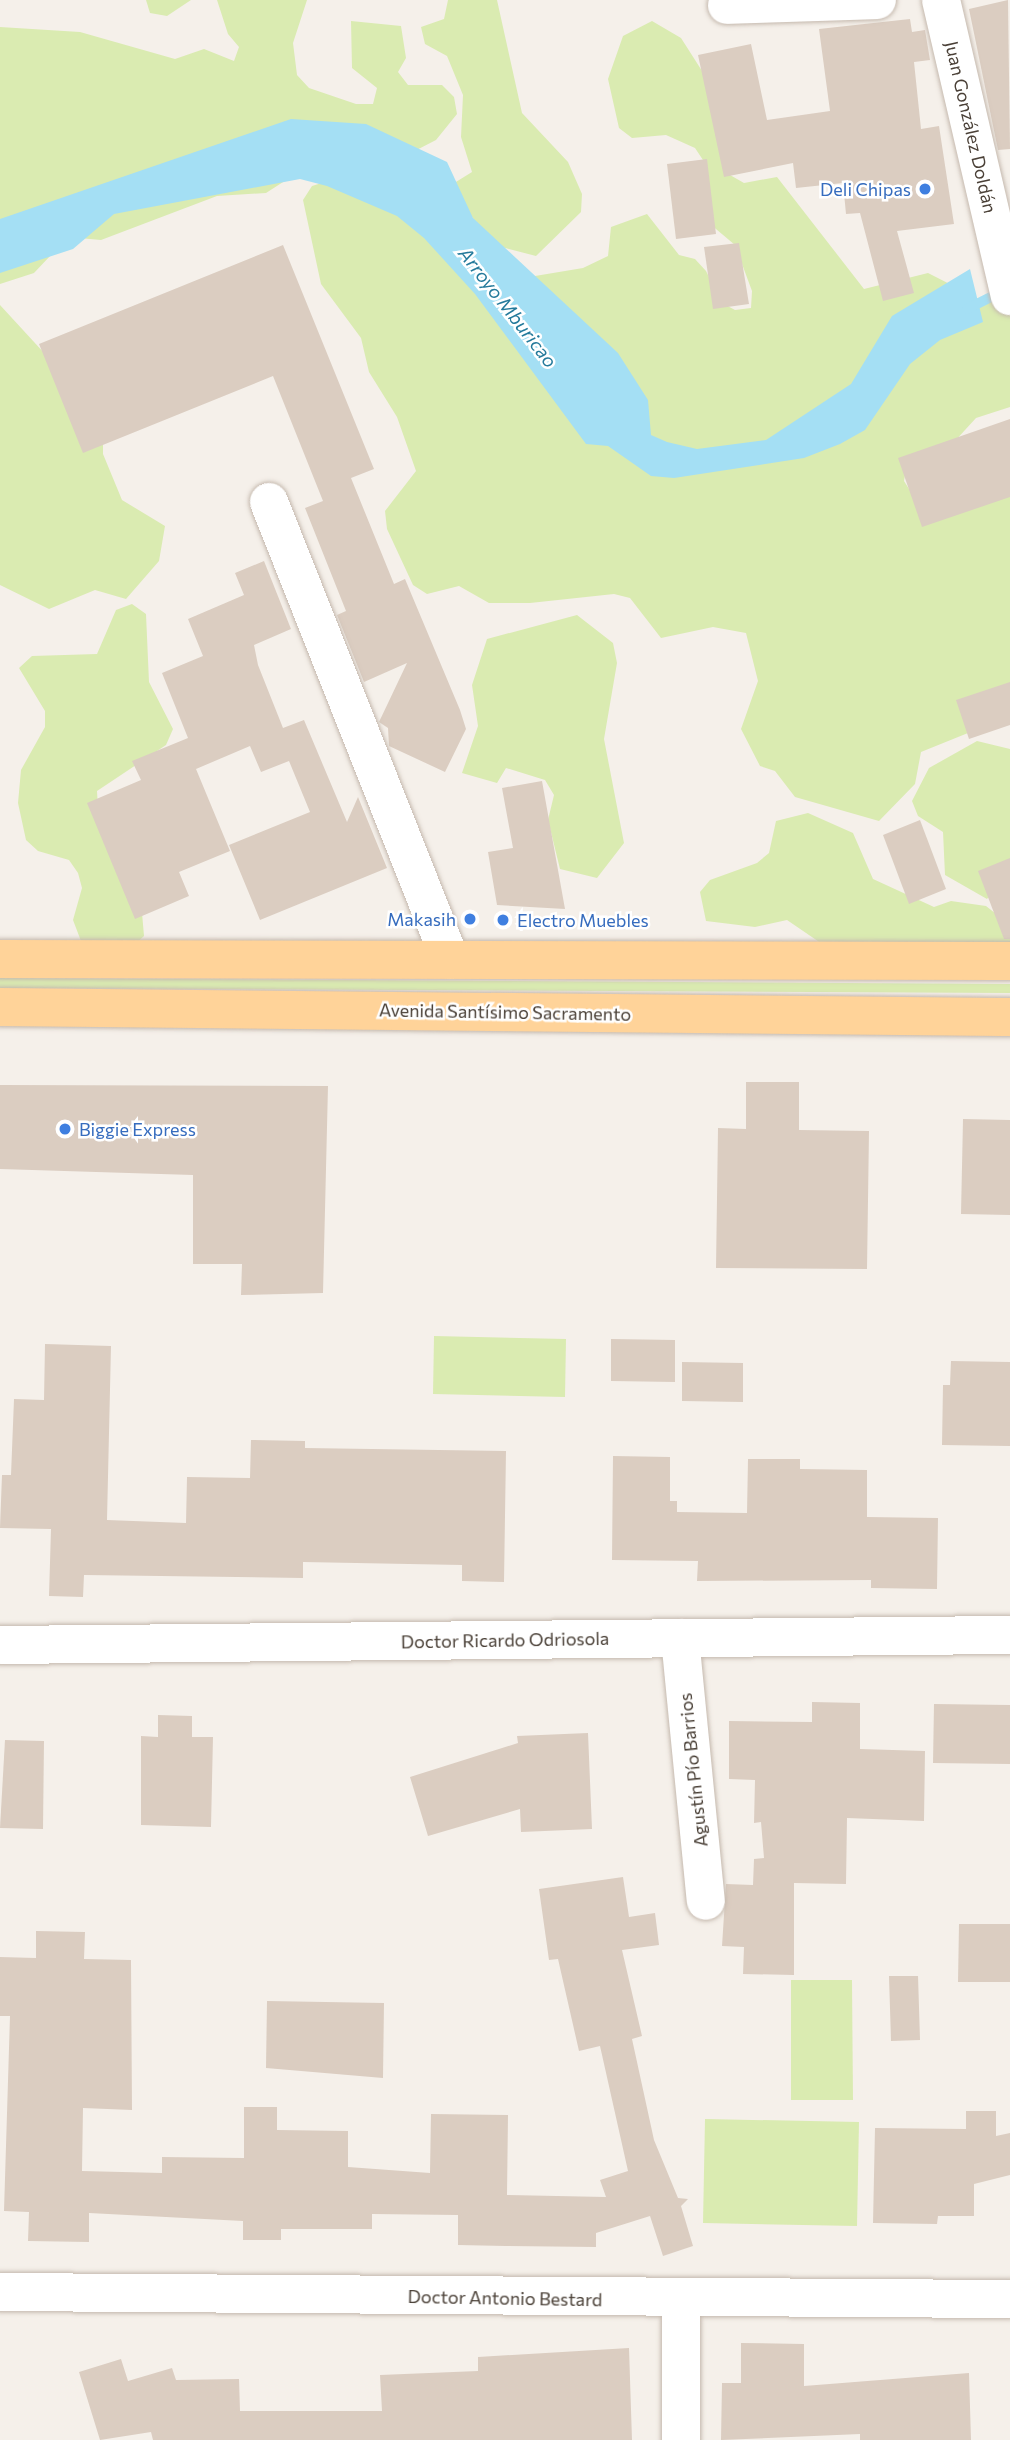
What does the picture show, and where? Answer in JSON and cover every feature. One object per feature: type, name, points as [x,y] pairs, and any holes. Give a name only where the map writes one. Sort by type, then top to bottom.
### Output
[{"type":"main road","points":[[0,959],[1010,961]]},
{"type":"main road","name":"Avenida Santísimo Sacramento","points":[[0,1007],[1010,1017]]},
{"type":"street","points":[[727,5],[877,0]]},
{"type":"street","name":"Juan González Doldán","points":[[941,0],[1010,296]]},
{"type":"street","points":[[269,502],[450,960]]},
{"type":"street","name":"Doctor Ricardo Odriosola","points":[[0,1645],[1010,1635]]},
{"type":"street","name":"Agustín Pío Barrios","points":[[680,1639],[706,1901]]},
{"type":"street","name":"Doctor Antonio Bestard","points":[[0,2292],[681,2300],[1010,2299]]},
{"type":"street","points":[[681,2300],[681,2440]]},
{"type":"green space","points":[[146,0],[191,0],[167,16],[150,13]]},
{"type":"green space","points":[[217,0],[307,0],[293,43],[297,75],[309,88],[356,104],[373,104],[377,88],[352,68],[351,21],[401,26],[406,58],[398,72],[408,85],[442,85],[454,97],[457,114],[436,140],[403,157],[308,166],[266,193],[217,196],[101,240],[68,237],[34,273],[0,284],[0,27],[80,32],[175,59],[204,49],[234,61],[239,47],[228,34]]},
{"type":"green space","points":[[448,0],[497,0],[522,113],[568,162],[582,194],[581,212],[536,256],[490,244],[451,185],[472,172],[461,137],[463,95],[447,56],[425,44],[421,27],[444,19]]},
{"type":"green space","points":[[652,21],[681,38],[704,74],[730,175],[744,183],[777,177],[864,289],[928,273],[985,302],[1010,293],[1010,407],[976,418],[954,442],[907,464],[904,481],[923,511],[1010,492],[1010,691],[968,733],[921,752],[915,784],[879,821],[795,797],[775,771],[760,766],[741,729],[758,681],[746,633],[713,627],[661,638],[630,598],[614,594],[530,603],[489,603],[459,586],[427,594],[413,585],[387,529],[385,511],[416,471],[397,417],[369,372],[361,338],[321,284],[303,200],[312,186],[328,181],[529,277],[583,268],[608,256],[611,227],[647,214],[679,255],[695,259],[706,271],[722,303],[735,310],[751,308],[752,291],[735,245],[710,224],[705,163],[695,148],[666,135],[632,138],[619,128],[608,79],[623,36]]},
{"type":"green space","points":[[0,305],[103,417],[103,454],[122,500],[165,526],[159,561],[126,599],[95,590],[49,609],[0,585]]},
{"type":"green space","points":[[132,604],[146,614],[149,682],[173,729],[166,745],[97,791],[98,808],[141,901],[144,936],[133,946],[84,949],[73,920],[82,888],[78,873],[69,860],[38,851],[26,840],[18,803],[21,770],[45,727],[45,711],[19,668],[32,656],[97,654],[116,610]]},
{"type":"green space","points":[[577,615],[613,643],[617,663],[604,739],[624,843],[597,878],[560,869],[548,820],[554,795],[545,780],[506,768],[497,783],[462,773],[478,726],[472,685],[487,639]]},
{"type":"green space","points":[[977,741],[1010,749],[1010,870],[987,899],[945,875],[943,832],[918,816],[912,801],[929,768]]},
{"type":"green space","points":[[808,813],[853,833],[873,879],[934,907],[951,901],[986,906],[1010,925],[1010,952],[828,948],[787,920],[755,927],[706,921],[700,892],[710,880],[757,863],[769,853],[776,821]]},
{"type":"green space","points":[[0,978],[1010,984],[1010,993],[0,988]]},
{"type":"green space","points":[[434,1336],[566,1339],[565,1397],[433,1394]]},
{"type":"green space","points":[[791,1980],[852,1980],[853,2100],[791,2100]]},
{"type":"green space","points":[[705,2119],[859,2122],[857,2226],[703,2223]]},
{"type":"water","points":[[291,119],[366,124],[447,162],[473,218],[618,353],[648,400],[651,435],[667,442],[697,449],[766,440],[851,384],[892,316],[970,269],[983,322],[940,340],[910,364],[865,430],[840,444],[804,458],[674,478],[651,476],[608,446],[586,444],[475,294],[424,238],[397,216],[327,186],[300,179],[114,214],[73,249],[0,273],[0,219]]},
{"type":"building","points":[[1008,0],[1010,149],[998,150],[969,9]]},
{"type":"building","points":[[910,19],[912,32],[925,30],[930,60],[914,62],[921,129],[939,126],[954,224],[897,231],[914,293],[883,301],[860,213],[846,214],[843,183],[796,188],[793,163],[724,177],[698,55],[751,44],[767,120],[830,111],[819,29]]},
{"type":"building","points":[[707,159],[716,234],[676,239],[667,164]]},
{"type":"building","points":[[739,243],[749,304],[713,309],[704,247]]},
{"type":"building","points":[[283,245],[374,469],[351,478],[394,584],[405,579],[466,729],[445,772],[389,746],[388,728],[379,722],[407,663],[364,682],[337,615],[346,611],[305,508],[323,501],[273,376],[83,453],[39,344]]},
{"type":"building","points":[[1010,419],[1010,497],[922,527],[898,458]]},
{"type":"building","points":[[264,561],[291,629],[254,645],[258,665],[283,728],[304,720],[347,822],[358,797],[387,868],[260,920],[229,845],[310,812],[289,761],[261,772],[250,746],[196,769],[230,851],[179,872],[189,896],[135,919],[87,803],[141,780],[132,761],[188,738],[162,673],[203,656],[188,619],[244,595],[235,573]]},
{"type":"building","points":[[1010,682],[1010,725],[969,739],[956,700]]},
{"type":"building","points":[[542,781],[565,909],[497,905],[488,852],[513,848],[502,788]]},
{"type":"building","points":[[920,820],[946,889],[909,904],[883,835]]},
{"type":"building","points":[[1010,858],[1010,939],[1004,939],[978,871]]},
{"type":"building","points":[[746,1082],[799,1082],[799,1130],[869,1131],[867,1269],[716,1268],[718,1128],[746,1129]]},
{"type":"building","points":[[0,1085],[328,1086],[323,1293],[241,1295],[242,1264],[193,1264],[193,1175],[0,1169]]},
{"type":"building","points":[[963,1119],[1010,1120],[1010,1215],[961,1214]]},
{"type":"building","points":[[611,1339],[675,1340],[675,1382],[611,1381]]},
{"type":"building","points":[[45,1344],[111,1346],[107,1520],[186,1523],[187,1477],[250,1478],[251,1440],[305,1441],[305,1448],[506,1451],[504,1582],[462,1581],[462,1565],[303,1562],[303,1578],[84,1575],[83,1597],[49,1596],[51,1529],[0,1528],[2,1475],[11,1475],[14,1399],[44,1400]]},
{"type":"building","points":[[951,1361],[1010,1362],[1010,1446],[942,1445],[943,1385],[950,1385]]},
{"type":"building","points":[[682,1362],[743,1363],[743,1402],[682,1401]]},
{"type":"building","points":[[613,1456],[670,1457],[670,1501],[677,1501],[677,1512],[747,1513],[748,1459],[800,1459],[800,1469],[867,1470],[867,1517],[938,1518],[937,1589],[871,1588],[871,1580],[697,1581],[698,1561],[612,1560]]},
{"type":"building","points":[[812,1702],[860,1703],[860,1749],[925,1751],[924,1821],[847,1818],[846,1884],[794,1883],[794,1975],[743,1974],[744,1947],[722,1946],[726,1884],[753,1885],[754,1859],[764,1858],[761,1822],[754,1823],[755,1780],[729,1779],[729,1721],[812,1722]]},
{"type":"building","points":[[934,1704],[1010,1705],[1010,1764],[933,1763]]},
{"type":"building","points":[[158,1715],[192,1716],[192,1737],[213,1737],[211,1827],[141,1825],[141,1736],[158,1737]]},
{"type":"building","points":[[588,1733],[592,1829],[521,1832],[520,1809],[428,1836],[410,1777],[518,1743],[517,1736]]},
{"type":"building","points":[[5,1740],[44,1741],[43,1829],[0,1828]]},
{"type":"building","points":[[623,1877],[629,1917],[655,1913],[659,1945],[622,1950],[642,2036],[632,2039],[654,2140],[678,2198],[688,2199],[681,2206],[693,2246],[663,2256],[650,2216],[596,2233],[596,2247],[458,2245],[458,2215],[372,2214],[372,2229],[281,2229],[281,2240],[243,2240],[243,2221],[89,2213],[89,2242],[28,2241],[29,2212],[4,2211],[10,2016],[0,2016],[0,1957],[36,1958],[36,1931],[85,1932],[84,1959],[131,1960],[132,2110],[83,2108],[82,2171],[162,2173],[162,2157],[244,2158],[244,2107],[277,2107],[277,2130],[348,2131],[348,2167],[430,2173],[431,2114],[508,2115],[507,2195],[606,2197],[600,2180],[628,2171],[600,2046],[579,2051],[558,1959],[549,1960],[539,1889]]},
{"type":"building","points":[[959,1924],[1010,1924],[1010,1982],[958,1982]]},
{"type":"building","points":[[889,1976],[918,1976],[920,2040],[891,2041]]},
{"type":"building","points":[[267,2001],[384,2003],[383,2078],[266,2068]]},
{"type":"building","points":[[966,2111],[996,2111],[996,2136],[1010,2133],[1010,2175],[974,2184],[974,2216],[938,2216],[937,2224],[873,2223],[875,2128],[966,2129]]},
{"type":"building","points":[[741,2343],[804,2344],[804,2386],[969,2373],[971,2440],[860,2440],[860,2434],[721,2440],[722,2383],[741,2383]]},
{"type":"building","points":[[629,2348],[632,2440],[153,2440],[151,2432],[100,2440],[79,2372],[121,2359],[128,2381],[172,2368],[176,2380],[239,2379],[240,2411],[382,2411],[380,2375],[478,2371],[478,2357]]},
{"type":"waterway","name":"Arroyo Mburicao","points":[[967,309],[1003,291]]},
{"type":"place","name":"Deli Chipas","points":[[925,189]]},
{"type":"place","name":"Makasih","points":[[470,919]]},
{"type":"place","name":"Electro Muebles","points":[[503,920]]},
{"type":"place","name":"Biggie Express","points":[[65,1129]]}]
